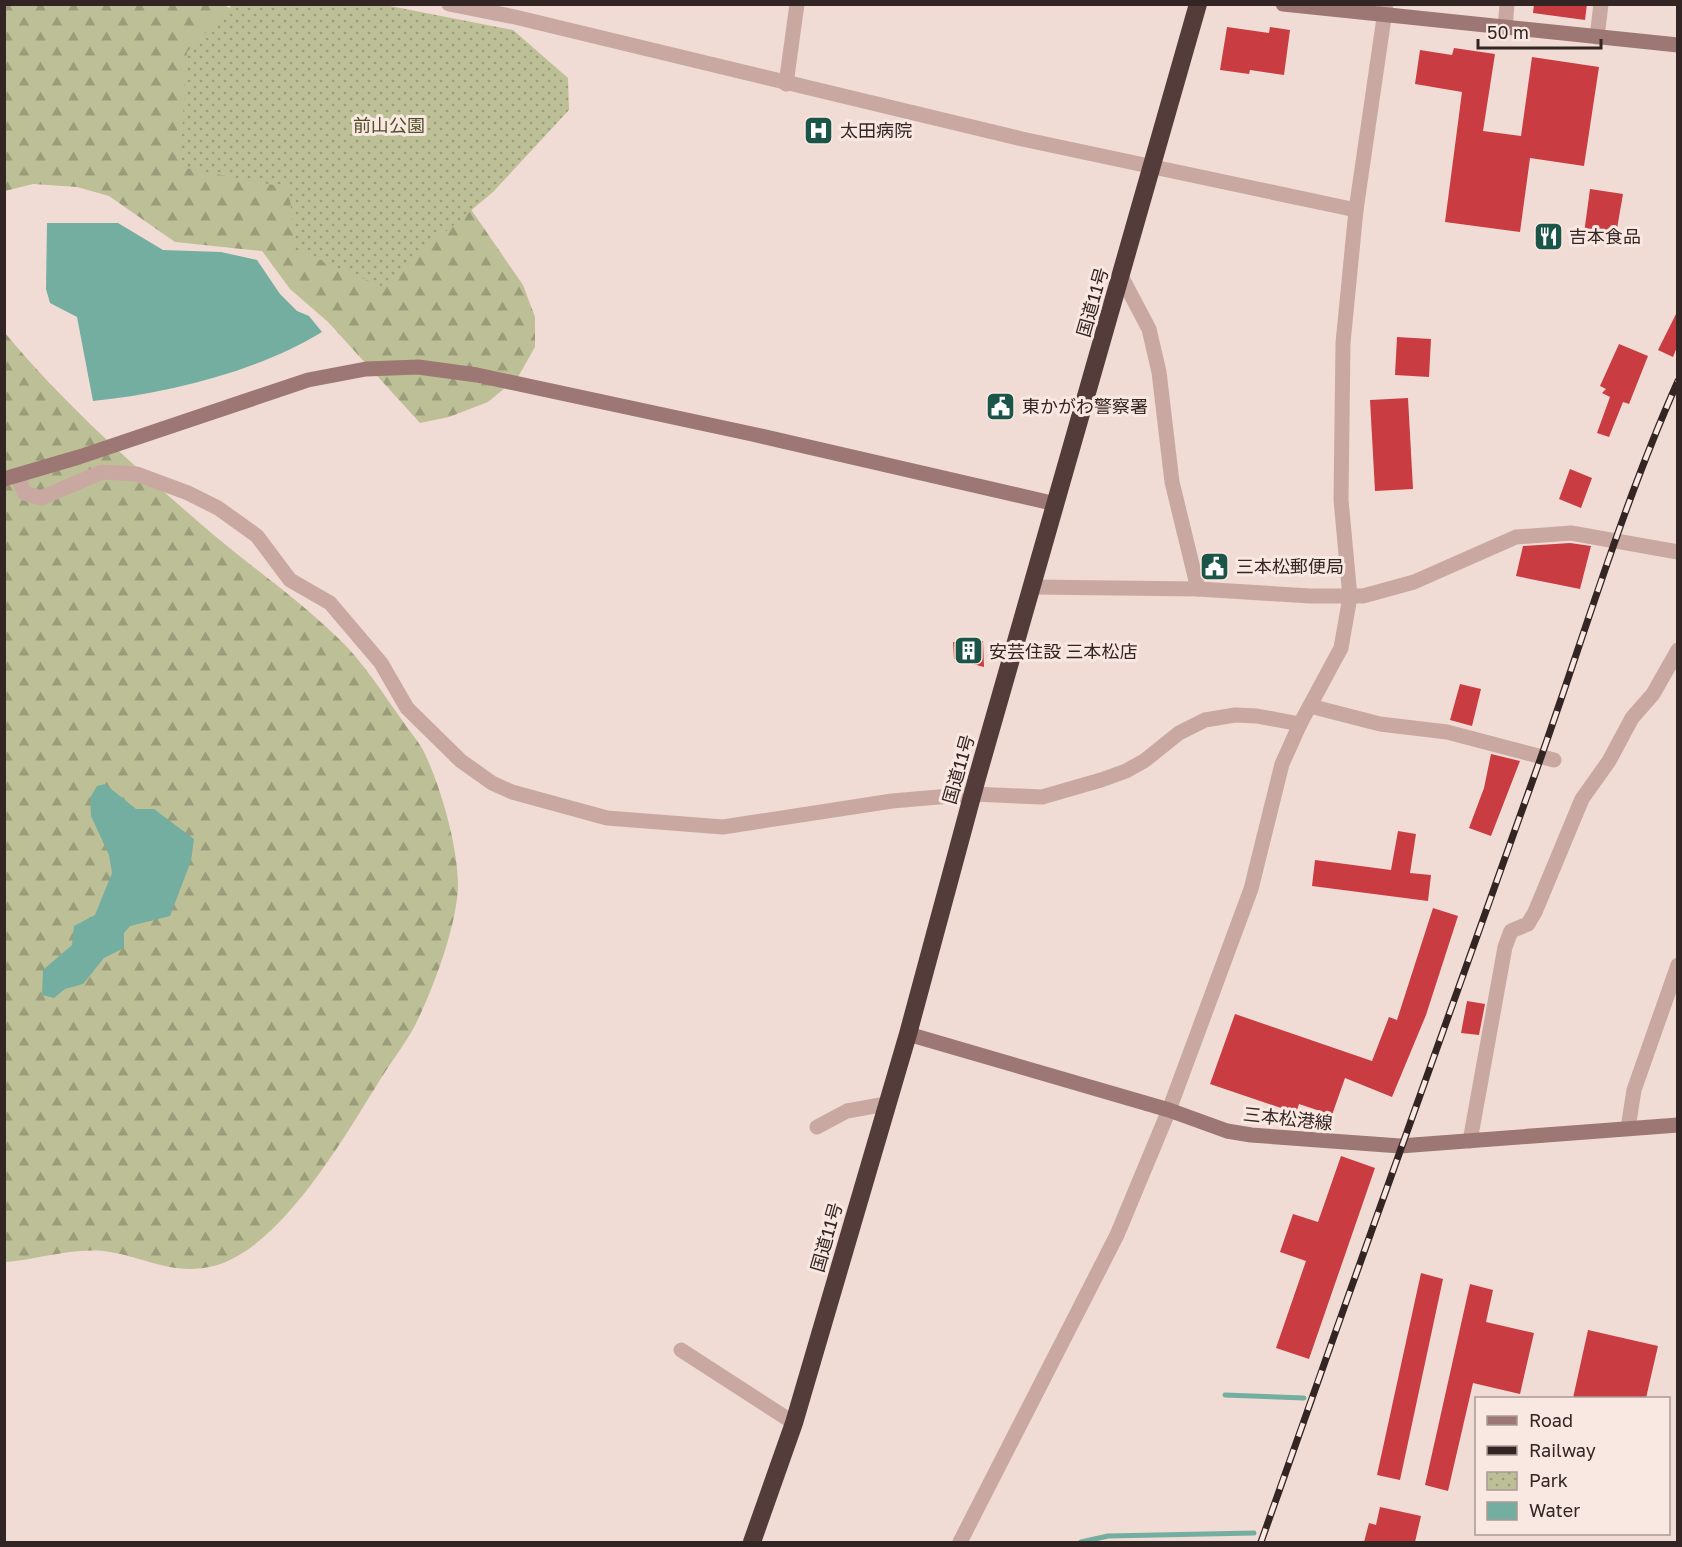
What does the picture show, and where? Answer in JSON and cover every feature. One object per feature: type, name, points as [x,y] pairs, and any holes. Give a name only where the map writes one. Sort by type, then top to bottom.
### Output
[{"type":"highway","name":"国道11号","points":[[752,1542],[794,1423],[908,1034],[973,794],[1198,4]]},
{"type":"street","points":[[449,4],[515,10],[786,84],[1022,139],[1356,210]]},
{"type":"street","points":[[786,84],[797,4]]},
{"type":"street","points":[[1283,4],[1385,10],[1505,28],[1677,45]]},
{"type":"street","points":[[1505,28],[1507,4]]},
{"type":"street","points":[[1597,37],[1601,4]]},
{"type":"street","points":[[960,1542],[1117,1235],[1169,1110],[1251,889],[1282,764],[1300,723],[1341,648],[1350,597],[1341,500],[1342,343],[1356,210],[1385,10]]},
{"type":"street","points":[[1121,276],[1149,329],[1159,372],[1172,482],[1198,589]]},
{"type":"street","points":[[1056,504],[752,434],[477,375],[418,367],[366,369],[309,380],[11,478],[24,493],[40,498],[102,472],[137,474],[188,493],[218,508],[257,536],[290,580],[330,603],[381,663],[407,708],[461,761],[492,783],[512,792],[607,818],[723,827],[892,801],[973,794],[1042,796],[1101,780],[1144,761],[1191,726],[1218,717],[1257,716],[1300,723]]},
{"type":"street","points":[[1033,587],[1198,589],[1350,597],[1364,596],[1414,582],[1516,537],[1571,533],[1677,552]]},
{"type":"street","points":[[1470,1141],[1505,947],[1511,931],[1528,924],[1582,799],[1609,761],[1632,718],[1653,694],[1677,650]]},
{"type":"street","points":[[1310,706],[1380,724],[1447,732],[1554,760]]},
{"type":"street","points":[[1628,1128],[1634,1090],[1677,965]]},
{"type":"street","name":"三本松港線","points":[[908,1034],[1169,1110],[1227,1131],[1251,1136],[1390,1146],[1677,1125]]},
{"type":"street","points":[[817,1127],[848,1112],[870,1105],[886,1104]]},
{"type":"street","points":[[681,1350],[794,1423]]},
{"type":"green space","points":[[5,5],[223,5],[262,22],[461,195],[523,285],[535,317],[535,347],[518,377],[488,402],[449,417],[420,423],[328,322],[290,289],[262,251],[175,242],[109,196],[77,187],[33,184],[5,191]]},
{"type":"green space","name":"前山公園","points":[[232,5],[385,5],[513,30],[568,78],[569,110],[493,192],[381,286],[295,250],[289,188],[180,167],[187,52]]},
{"type":"green space","points":[[4,332],[50,384],[125,456],[219,539],[306,609],[357,658],[422,748],[436,782],[451,833],[458,882],[454,917],[435,979],[412,1031],[333,1154],[289,1212],[265,1236],[240,1255],[214,1266],[200,1269],[173,1268],[110,1252],[97,1251],[70,1252],[5,1262]]},
{"type":"water","points":[[47,223],[118,223],[163,250],[221,252],[257,260],[280,294],[297,311],[309,316],[322,332],[297,346],[241,369],[151,393],[93,401],[77,317],[50,303],[46,289]]},
{"type":"water","points":[[105,784],[136,809],[154,809],[194,839],[191,861],[170,916],[130,926],[124,933],[124,948],[104,958],[83,984],[65,989],[54,998],[42,995],[43,970],[72,945],[74,926],[95,915],[112,873],[109,855],[91,816],[90,798],[97,786]]},
{"type":"building","points":[[1534,4],[1587,4],[1585,20],[1533,13]]},
{"type":"building","points":[[1227,27],[1269,33],[1270,27],[1290,30],[1284,75],[1250,70],[1249,74],[1220,70]]},
{"type":"building","points":[[1454,48],[1495,54],[1483,131],[1521,136],[1532,57],[1599,67],[1584,166],[1530,158],[1520,232],[1445,222],[1462,92],[1415,84],[1420,50],[1452,55]]},
{"type":"building","points":[[1590,189],[1623,194],[1614,246],[1583,241]]},
{"type":"building","points":[[1677,312],[1677,347],[1673,357],[1658,350]]},
{"type":"building","points":[[1397,337],[1431,339],[1429,377],[1395,375]]},
{"type":"building","points":[[1619,344],[1648,356],[1629,404],[1623,402],[1609,437],[1597,433],[1610,397],[1602,393],[1606,389],[1600,386]]},
{"type":"building","points":[[1408,398],[1413,489],[1375,491],[1370,400]]},
{"type":"building","points":[[1570,469],[1592,478],[1581,508],[1559,499]]},
{"type":"building","points":[[1570,543],[1591,546],[1580,589],[1516,576],[1523,546]]},
{"type":"building","name":"安芸住設 三本松店","points":[[983,641],[984,667],[954,659],[953,642]]},
{"type":"building","points":[[1460,684],[1481,689],[1472,726],[1450,720]]},
{"type":"building","points":[[1491,754],[1520,761],[1491,836],[1469,828],[1484,788]]},
{"type":"building","points":[[1398,831],[1416,834],[1410,873],[1431,875],[1428,901],[1312,886],[1315,860],[1391,870]]},
{"type":"building","points":[[1433,908],[1458,916],[1426,1015],[1392,1097],[1345,1078],[1332,1115],[1299,1104],[1296,1113],[1210,1084],[1235,1014],[1372,1061],[1389,1017],[1397,1020]]},
{"type":"building","points":[[1467,1001],[1485,1004],[1479,1035],[1461,1033]]},
{"type":"building","points":[[1341,1156],[1375,1168],[1309,1359],[1276,1348],[1306,1261],[1280,1252],[1293,1214],[1318,1222]]},
{"type":"building","points":[[1421,1273],[1443,1279],[1400,1480],[1377,1475]]},
{"type":"building","points":[[1470,1284],[1493,1290],[1486,1322],[1534,1333],[1520,1394],[1473,1383],[1448,1491],[1425,1485]]},
{"type":"building","points":[[1588,1330],[1658,1346],[1646,1397],[1573,1397]]},
{"type":"building","points":[[1380,1507],[1421,1516],[1415,1542],[1364,1542],[1369,1523],[1376,1525]]},
{"type":"waterway","points":[[1225,1395],[1304,1398]]},
{"type":"waterway","points":[[1081,1542],[1108,1536],[1254,1533]]},
{"type":"railway","points":[[1261,1542],[1540,760],[1622,521],[1678,381]]},
{"type":"place","name":"太田病院","points":[[819,130]]},
{"type":"place","name":"吉本食品","points":[[1548,236]]},
{"type":"place","name":"東かがわ警察署","points":[[1001,406]]},
{"type":"place","name":"三本松郵便局","points":[[1215,566]]},
{"type":"place","name":"安芸住設 三本松店","points":[[968,651]]}]
